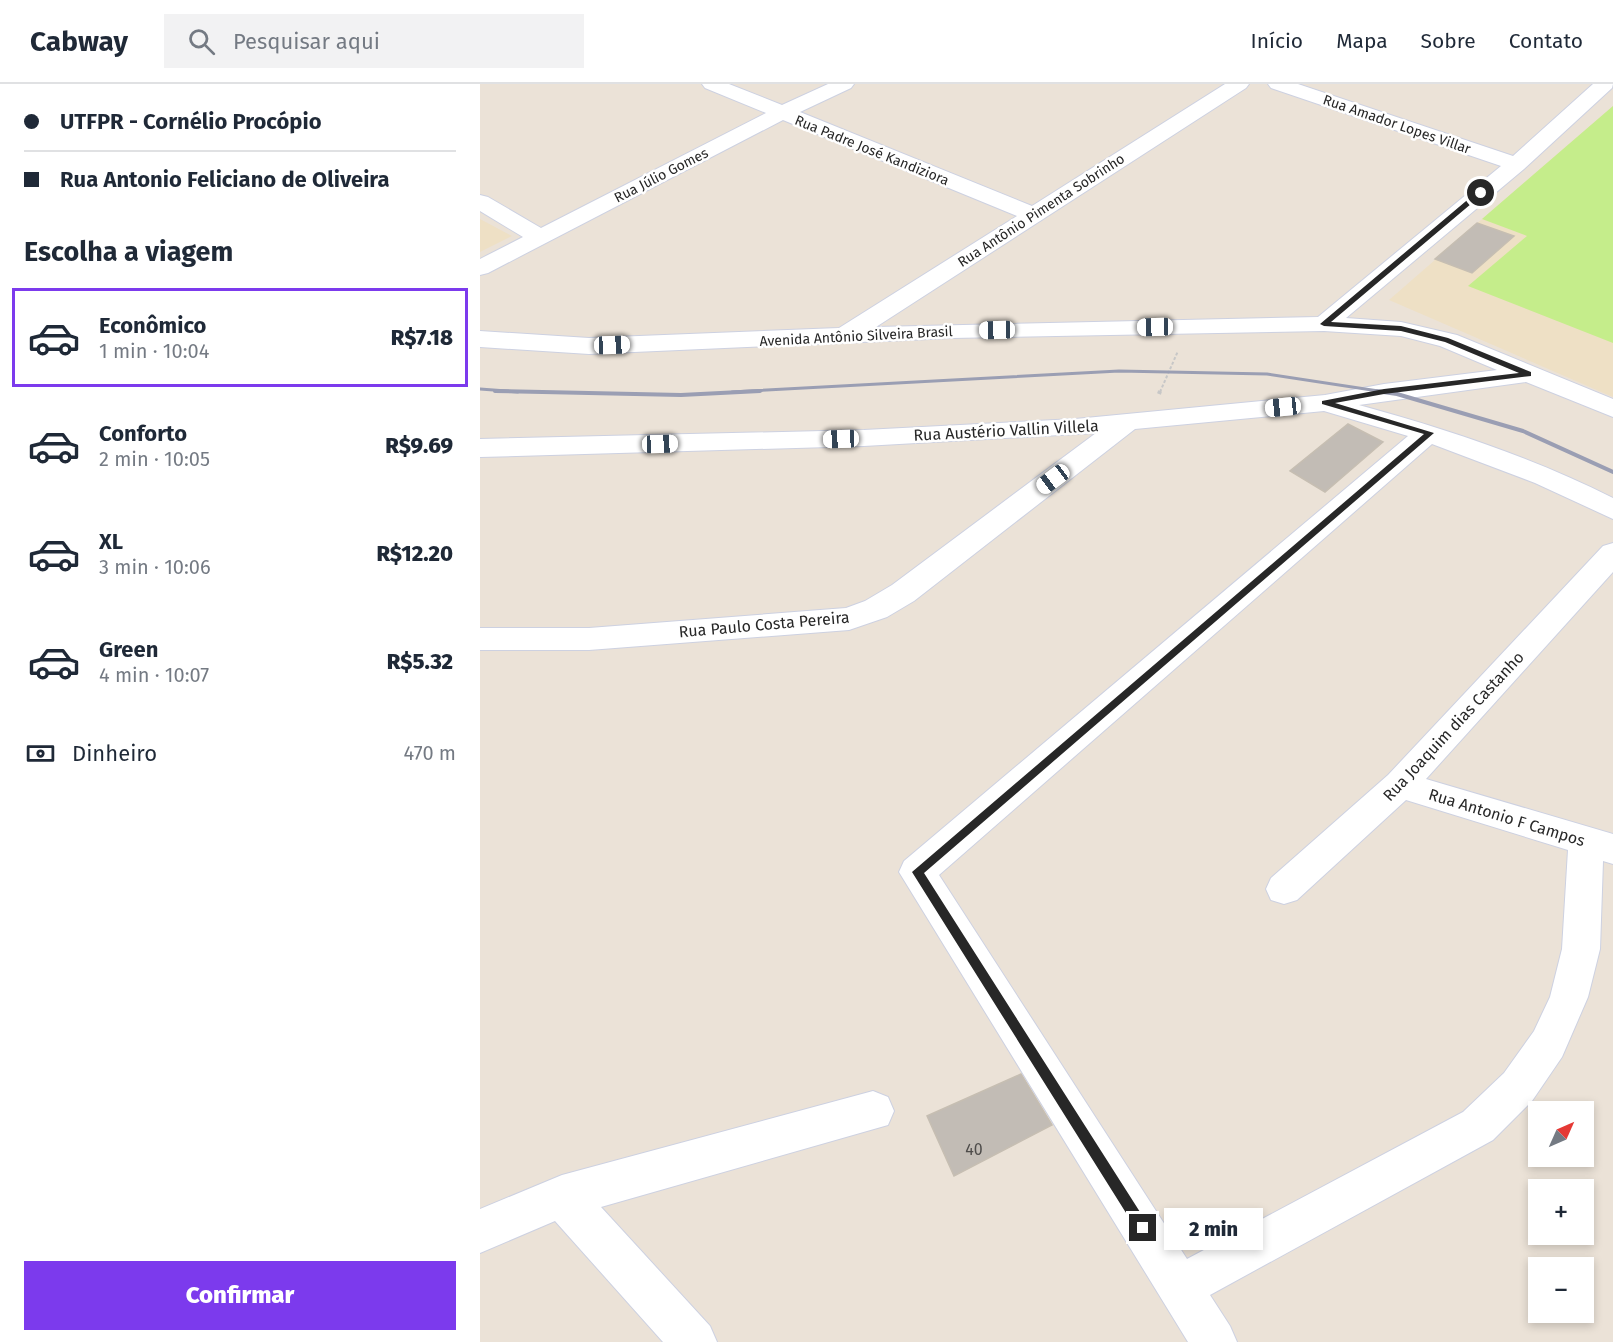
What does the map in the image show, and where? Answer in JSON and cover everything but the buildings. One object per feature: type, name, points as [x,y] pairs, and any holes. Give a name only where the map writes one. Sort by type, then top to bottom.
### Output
[{"type":"street","name":"Rua Padre José Kandiziora","points":[[711,84],[1034,215]]},
{"type":"street","name":"Rua Júlio Gomes","points":[[480,268],[782,113],[844,84]]},
{"type":"street","name":"Rua Antônio Pimenta Sobrinho","points":[[843,337],[1239,84]]},
{"type":"street","name":"Rua Amador Lopes Villar","points":[[1278,84],[1516,164]]},
{"type":"street","points":[[1324,324],[1516,164],[1605,84]]},
{"type":"street","points":[[480,202],[540,237]]},
{"type":"street","name":"Avenida Antônio Silveira Brasil","points":[[480,339],[589,346],[952,331],[1324,324],[1410,331],[1448,340],[1613,410]]},
{"type":"street","name":"Rua Austério Vallin Villela","points":[[480,448],[864,438],[1138,421],[1324,403],[1384,392],[1529,374]]},
{"type":"street","points":[[1324,403],[1430,433],[1503,458],[1566,484],[1613,510]]},
{"type":"street","name":"Rua Paulo Costa Pereira","points":[[480,639],[589,639],[838,620],[858,615],[876,609],[903,593],[1138,421]]},
{"type":"street","points":[[1214,1342],[917,872],[1430,433]]},
{"type":"street","name":"Rua Joaquim dias Castanho","points":[[1284,889],[1400,785],[1613,553]]},
{"type":"street","name":"Rua Antonio F Campos","points":[[1400,785],[1599,845]]},
{"type":"street","points":[[1180,1287],[1478,1126],[1518,1087],[1548,1044],[1569,997],[1581,949],[1599,845]]},
{"type":"street","points":[[480,1231],[561,1196],[873,1111]]},
{"type":"street","points":[[561,1196],[694,1342]]},
{"type":"path","points":[[1138,421],[1189,326]]},
{"type":"shaded area","points":[[1613,106],[1613,397],[1389,300],[1482,219]]},
{"type":"shaded area","points":[[480,219],[512,236],[480,252]]},
{"type":"green space","points":[[1613,106],[1613,343],[1468,286],[1527,236],[1482,219]]},
{"type":"railway","points":[[732,392],[1119,371],[1267,374],[1385,392]]},
{"type":"railway","points":[[480,389],[509,391]]},
{"type":"railway","points":[[495,391],[509,391]]},
{"type":"railway","points":[[509,391],[681,395],[760,391]]},
{"type":"railway","points":[[509,391],[518,392]]},
{"type":"railway","points":[[1376,391],[1397,394],[1523,431],[1613,472]]},
{"type":"route","points":[[1143,1228],[917,872],[1430,433],[1324,403],[1384,392],[1529,374],[1448,340],[1401,328],[1324,324],[1481,193]]}]
